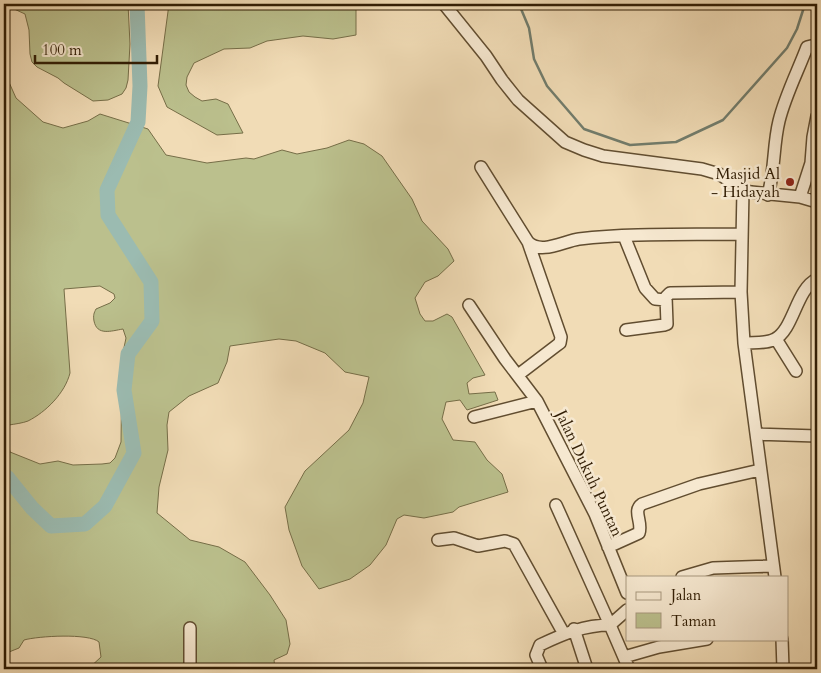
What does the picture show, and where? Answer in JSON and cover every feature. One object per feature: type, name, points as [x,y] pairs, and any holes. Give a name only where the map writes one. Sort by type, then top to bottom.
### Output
[{"type":"street","points":[[444,4],[486,56],[518,100],[565,142],[603,156],[702,169],[718,174],[743,190],[817,202]]},
{"type":"street","points":[[768,195],[773,173],[779,119],[807,48],[811,46],[817,50]]},
{"type":"street","points":[[800,198],[811,163],[817,116]]},
{"type":"street","points":[[481,167],[528,242],[561,337],[560,343],[518,375]]},
{"type":"street","points":[[685,576],[713,568],[774,571],[744,342],[741,292],[743,190]]},
{"type":"street","points":[[528,242],[535,247],[544,248],[578,239],[624,236],[741,234]]},
{"type":"street","points":[[624,236],[645,288],[655,299],[666,300]]},
{"type":"street","points":[[744,342],[776,339],[783,332],[806,288],[817,279]]},
{"type":"street","points":[[626,330],[664,326],[668,320],[666,300],[667,295],[670,293],[741,292]]},
{"type":"street","points":[[469,305],[537,401]]},
{"type":"street","points":[[776,339],[796,372]]},
{"type":"street","name":"Jalan Dukuh Puntan","points":[[474,417],[537,401],[586,496],[626,591]]},
{"type":"street","points":[[757,434],[817,436]]},
{"type":"street","points":[[608,547],[639,533],[641,527],[637,511],[642,504],[699,484],[760,470]]},
{"type":"street","points":[[556,505],[629,669]]},
{"type":"street","points":[[438,540],[454,538],[478,546],[505,541],[514,544],[569,632],[586,668]]},
{"type":"street","points":[[542,669],[536,655],[540,645],[569,632],[595,625],[610,625],[626,611]]},
{"type":"street","points":[[190,628],[190,669]]},
{"type":"street","points":[[624,657],[659,647],[701,640]]},
{"type":"street","points":[[782,640],[783,669]]},
{"type":"green space","points":[[4,4],[128,4],[130,44],[128,80],[122,94],[108,100],[93,101],[37,67],[32,62],[30,54],[29,30],[25,14],[12,8],[4,11]]},
{"type":"green space","points":[[169,4],[356,4],[356,35],[333,39],[303,36],[267,41],[250,48],[224,49],[194,63],[187,77],[186,85],[189,92],[202,101],[216,99],[228,104],[243,133],[217,135],[167,107],[158,86]]},
{"type":"green space","points":[[4,71],[16,98],[43,122],[63,128],[88,121],[100,114],[148,129],[166,155],[207,163],[246,158],[254,159],[282,150],[297,154],[327,148],[349,140],[364,144],[382,156],[412,199],[422,221],[448,249],[454,261],[438,276],[425,282],[415,298],[420,314],[425,321],[433,321],[447,314],[452,317],[485,375],[473,378],[467,383],[469,394],[495,392],[498,400],[467,410],[460,400],[446,402],[442,419],[453,440],[475,442],[487,460],[502,474],[508,492],[459,507],[453,512],[424,518],[404,515],[397,519],[386,545],[370,565],[350,579],[319,589],[302,566],[289,530],[285,507],[305,471],[349,430],[363,403],[369,377],[345,372],[325,353],[296,341],[279,339],[230,346],[227,362],[218,383],[189,396],[169,412],[167,425],[168,450],[159,487],[157,513],[190,540],[219,547],[245,562],[286,620],[290,644],[287,654],[274,660],[275,669],[88,669],[101,657],[99,642],[85,637],[63,636],[24,640],[19,648],[4,654]],"holes":[[[100,286],[114,294],[115,298],[110,303],[96,309],[94,321],[101,331],[123,329],[126,338],[122,357],[121,442],[115,458],[110,463],[102,464],[73,465],[58,461],[40,464],[10,452],[6,431],[9,425],[28,421],[41,413],[59,395],[70,373],[64,289]]]},
{"type":"waterway","points":[[4,477],[7,477],[32,508],[51,526],[85,524],[105,506],[134,453],[124,390],[128,354],[152,321],[151,282],[108,215],[107,190],[138,122],[140,86],[137,4]]},
{"type":"waterway","points":[[519,4],[529,28],[534,59],[547,86],[584,129],[630,145],[676,142],[723,120],[787,48],[797,29],[805,4]]},
{"type":"place","name":"Masjid Al - Hidayah","points":[[790,182]]}]
